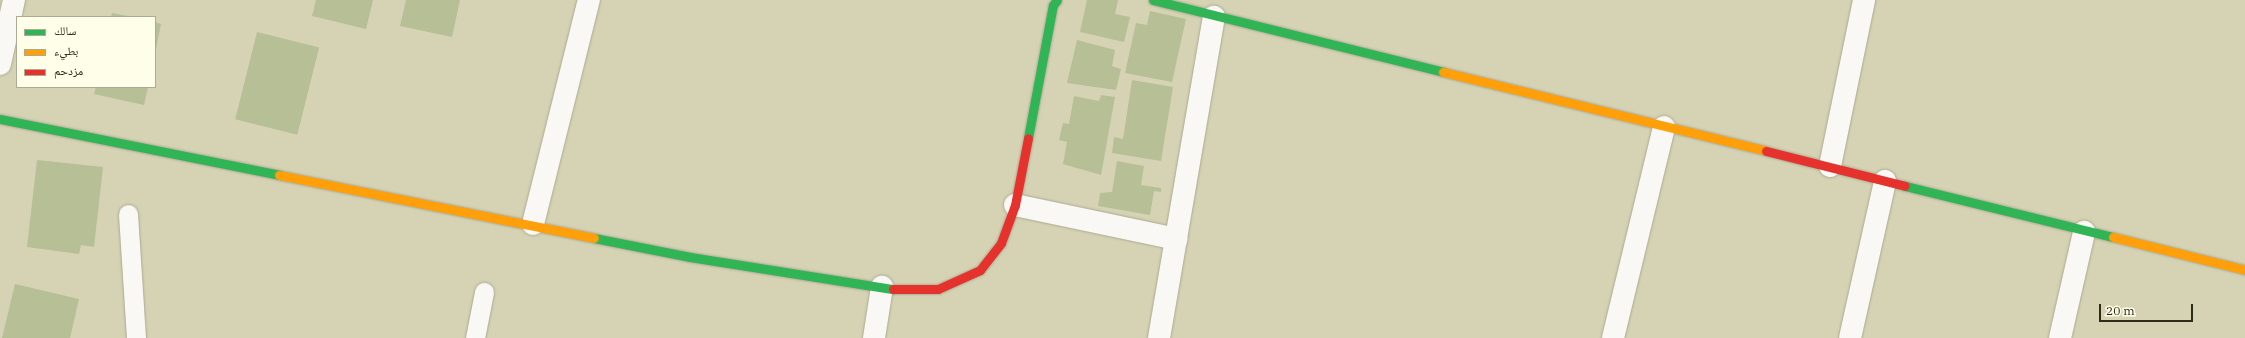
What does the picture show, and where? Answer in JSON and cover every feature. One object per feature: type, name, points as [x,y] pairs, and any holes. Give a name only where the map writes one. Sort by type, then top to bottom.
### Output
[{"type":"street","points":[[0,64],[14,0]]},
{"type":"street","points":[[533,224],[589,0]]},
{"type":"street","points":[[0,119],[533,224],[690,257],[882,287],[938,290],[980,270],[1001,243],[1015,205],[1052,5],[1057,0]]},
{"type":"street","points":[[1153,0],[1214,17],[1830,166],[2084,232],[2245,270]]},
{"type":"street","points":[[1830,166],[1864,0]]},
{"type":"street","points":[[1159,338],[1214,17]]},
{"type":"street","points":[[1613,338],[1664,127]]},
{"type":"street","points":[[1850,338],[1885,181]]},
{"type":"street","points":[[1015,205],[1176,239]]},
{"type":"street","points":[[2060,338],[2084,232]]},
{"type":"street","points":[[874,338],[882,287]]},
{"type":"lane","points":[[128,214],[136,338]]},
{"type":"lane","points":[[475,338],[484,292]]},
{"type":"building","points":[[316,0],[373,0],[366,29],[312,16]]},
{"type":"building","points":[[406,0],[460,0],[452,37],[400,26]]},
{"type":"building","points":[[1087,0],[1118,0],[1115,14],[1130,17],[1124,42],[1080,32]]},
{"type":"building","points":[[1150,11],[1186,19],[1172,82],[1125,73],[1136,23],[1147,25]]},
{"type":"building","points":[[112,13],[128,16],[111,16]]},
{"type":"building","points":[[156,22],[161,24],[156,49]]},
{"type":"building","points":[[257,32],[319,47],[297,135],[235,119]]},
{"type":"building","points":[[1077,40],[1115,50],[1112,66],[1121,69],[1116,90],[1067,83]]},
{"type":"building","points":[[1132,80],[1173,87],[1161,161],[1112,153],[1114,137],[1123,139]]},
{"type":"building","points":[[96,88],[148,88],[144,105],[94,94]]},
{"type":"building","points":[[1101,95],[1115,97],[1101,175],[1063,164],[1067,142],[1059,140],[1063,123],[1069,124],[1074,96],[1099,101]]},
{"type":"building","points":[[37,160],[103,167],[94,247],[81,245],[79,254],[27,247]]},
{"type":"building","points":[[1117,161],[1144,166],[1141,185],[1161,188],[1161,192],[1154,191],[1150,215],[1098,206],[1100,193],[1112,192]]},
{"type":"building","points":[[15,284],[79,299],[70,338],[2,338]]},
{"type":"traffic: fast","points":[[1028,138],[1053,5],[1057,0]]},
{"type":"traffic: fast","points":[[1153,0],[1443,72]]},
{"type":"traffic: fast","points":[[0,119],[279,175]]},
{"type":"traffic: fast","points":[[1905,186],[2113,237]]},
{"type":"traffic: fast","points":[[594,238],[690,257],[893,289]]},
{"type":"traffic: slow","points":[[1443,72],[1766,151]]},
{"type":"traffic: slow","points":[[279,175],[594,238]]},
{"type":"traffic: slow","points":[[2113,237],[2245,270]]},
{"type":"traffic: jam","points":[[893,289],[938,289],[980,270],[1001,243],[1015,205],[1028,138]]},
{"type":"traffic: jam","points":[[1766,151],[1905,186]]}]
